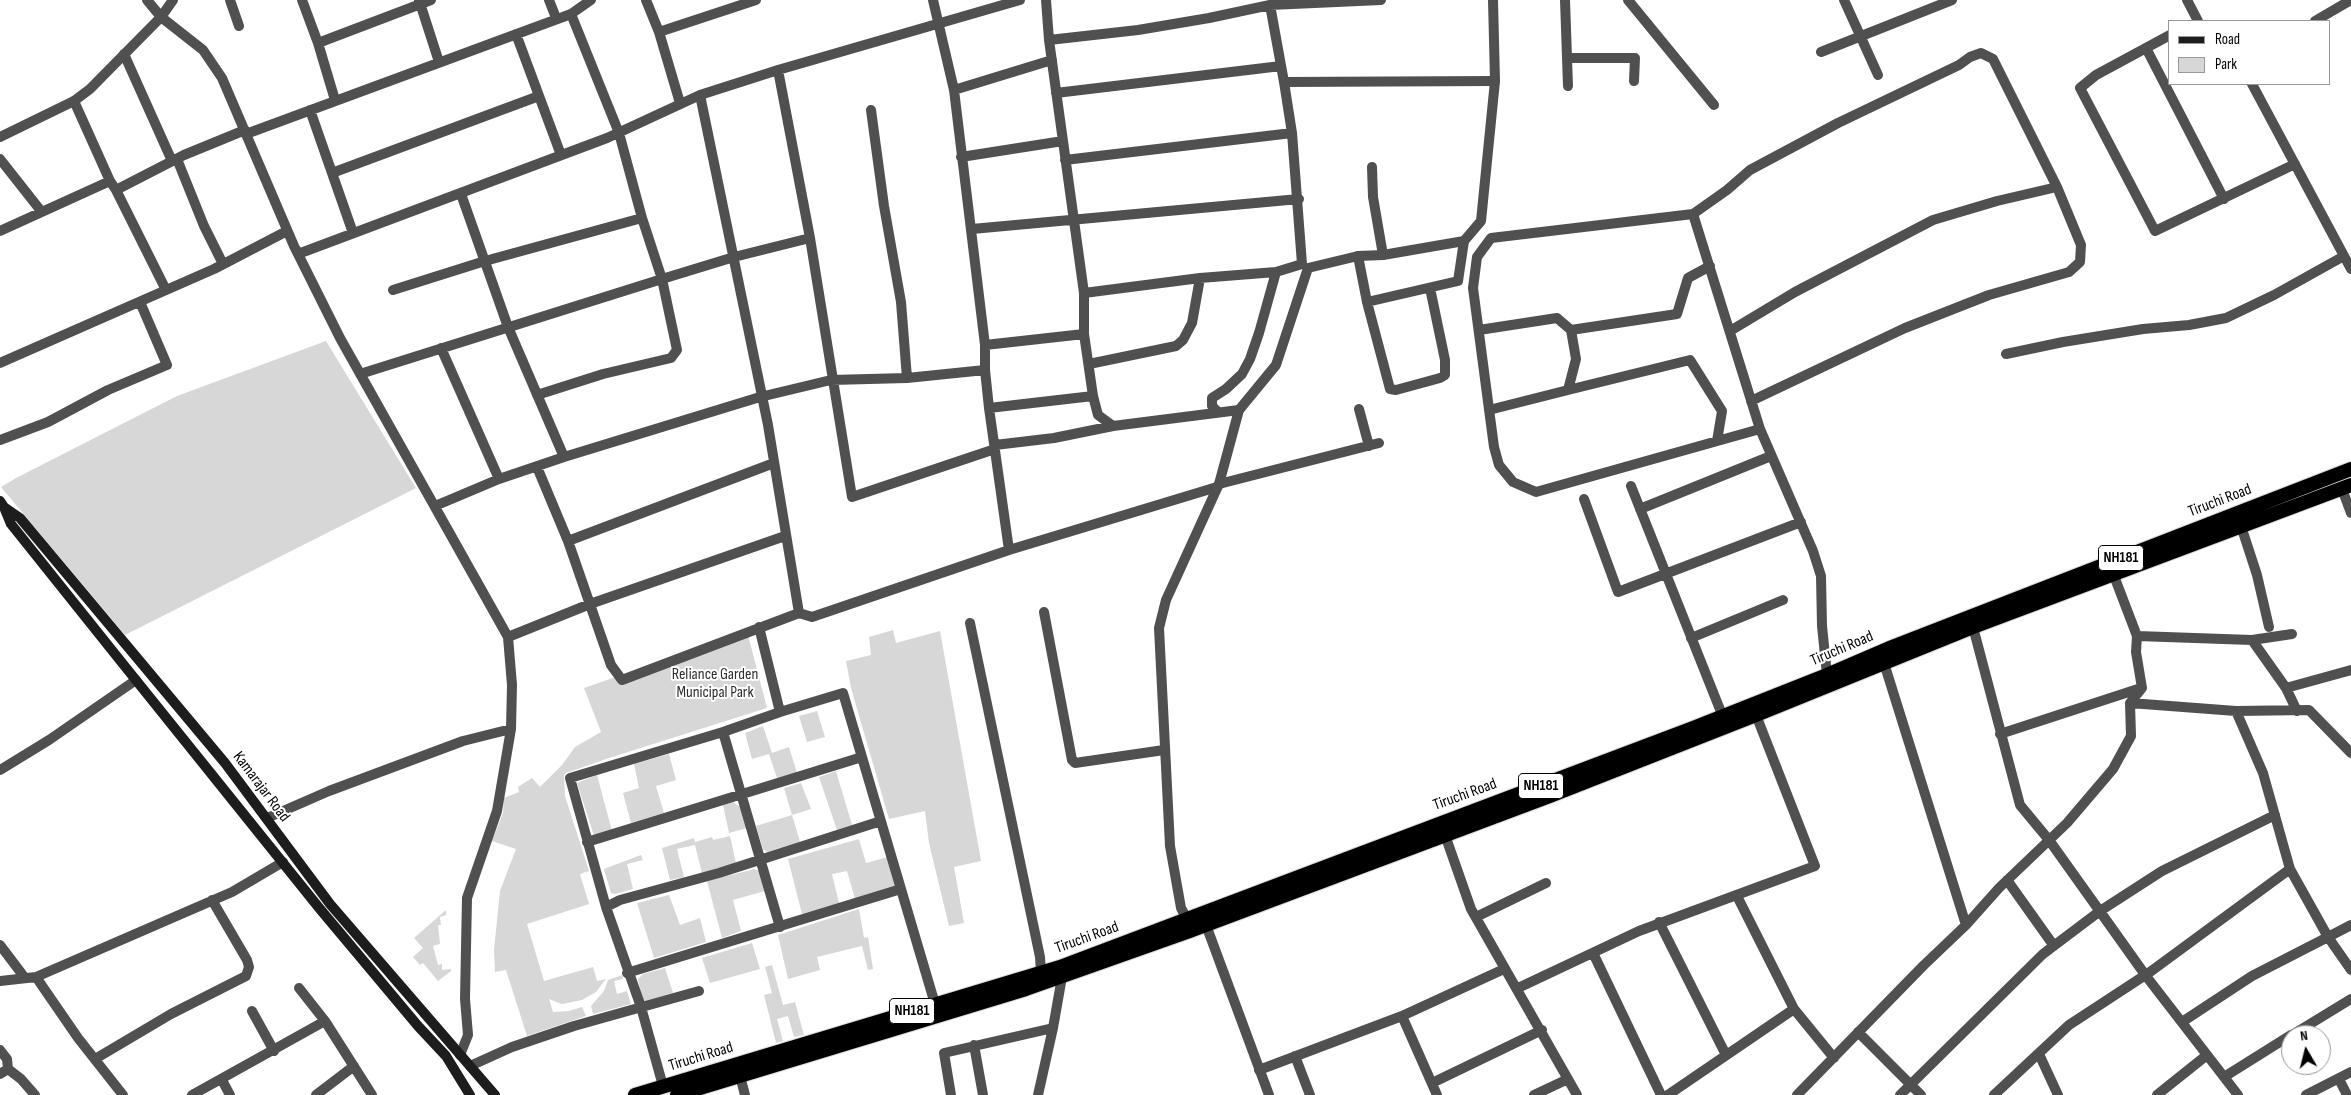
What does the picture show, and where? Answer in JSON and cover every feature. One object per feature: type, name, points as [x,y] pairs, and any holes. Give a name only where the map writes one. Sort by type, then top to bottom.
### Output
[{"type":"highway","name":"Tiruchi Road","points":[[635,1095],[1062,977],[1206,925],[1756,716],[2351,469]]},
{"type":"highway","name":"Tiruchi Road","points":[[677,1095],[740,1076],[935,1004],[1041,972],[1188,919],[1723,716],[1892,647],[2111,569],[2241,526],[2347,487]]},
{"type":"main road","points":[[2,504],[10,524],[283,862],[418,1026],[446,1056],[470,1095]]},
{"type":"main road","name":"Kamarajar Road","points":[[2,504],[20,518],[225,763],[268,818],[294,858],[330,904],[495,1095]]},
{"type":"street","points":[[147,0],[161,17],[202,50],[222,78],[298,254],[360,374],[508,637],[512,685],[510,729],[497,812],[467,898],[464,999],[468,1035],[460,1055]]},
{"type":"street","points":[[0,137],[74,101],[96,84],[161,17],[173,0]]},
{"type":"street","points":[[230,0],[239,26]]},
{"type":"street","points":[[302,0],[318,43],[335,100]]},
{"type":"street","points":[[318,43],[419,2],[431,0]]},
{"type":"street","points":[[550,0],[556,18]]},
{"type":"street","points":[[0,231],[41,211],[113,185],[245,132],[310,110],[556,18],[572,14],[591,0]]},
{"type":"street","points":[[646,0],[659,32],[680,103]]},
{"type":"street","points":[[659,32],[756,0]]},
{"type":"street","points":[[933,0],[954,90],[985,345],[985,370],[989,408],[1009,550]]},
{"type":"street","points":[[298,254],[619,133],[700,95],[778,70],[1020,0]]},
{"type":"street","points":[[1046,0],[1049,40],[1084,293],[1084,334],[1093,396],[1098,415],[1113,426]]},
{"type":"street","points":[[1049,40],[1138,30],[1270,5],[1381,0]]},
{"type":"street","points":[[1367,302],[1458,281],[1464,241],[1481,221],[1496,80],[1493,0]]},
{"type":"street","points":[[1565,0],[1568,86]]},
{"type":"street","points":[[1628,0],[1714,105]]},
{"type":"street","points":[[1844,0],[1878,76]]},
{"type":"street","points":[[1821,52],[1952,0]]},
{"type":"street","points":[[2187,0],[2197,20]]},
{"type":"street","points":[[2317,20],[2351,0]]},
{"type":"street","points":[[419,2],[439,62]]},
{"type":"street","points":[[1084,293],[1200,278],[1276,272],[1302,264],[1299,199],[1292,133],[1270,5]]},
{"type":"street","points":[[537,395],[602,374],[671,358],[677,350],[662,279],[642,218],[619,133],[572,14]]},
{"type":"street","points":[[516,34],[561,155]]},
{"type":"street","points":[[2168,36],[2096,75],[2080,88],[2155,232],[2295,164]]},
{"type":"street","points":[[2146,48],[2224,199]]},
{"type":"street","points":[[1752,401],[1905,328],[1989,295],[2069,272],[2080,262],[2081,245],[2057,187],[1993,59],[1981,53],[1838,123],[1750,170],[1727,190],[1693,214],[1491,238],[1477,256],[1473,288],[1494,448],[1499,465],[1513,482],[1536,492],[1760,429]]},
{"type":"street","points":[[124,54],[223,264]]},
{"type":"street","points":[[1567,58],[1635,58],[1634,81]]},
{"type":"street","points":[[954,90],[1052,60]]},
{"type":"street","points":[[1056,93],[1281,66]]},
{"type":"street","points":[[778,70],[810,238],[831,380],[852,497],[995,447],[1113,426],[1239,410]]},
{"type":"street","points":[[1284,82],[1496,80]]},
{"type":"street","points":[[2253,85],[2351,269]]},
{"type":"street","points":[[700,95],[774,464],[799,613]]},
{"type":"street","points":[[332,173],[539,96]]},
{"type":"street","points":[[74,101],[113,185],[166,290]]},
{"type":"street","points":[[310,110],[352,233]]},
{"type":"street","points":[[871,110],[884,206],[901,302],[907,378]]},
{"type":"street","points":[[1066,160],[1292,133]]},
{"type":"street","points":[[961,157],[1063,141]]},
{"type":"street","points":[[0,159],[41,211]]},
{"type":"street","points":[[1372,168],[1373,196],[1383,255]]},
{"type":"street","points":[[1730,331],[1794,292],[1934,220],[1997,201],[2057,187]]},
{"type":"street","points":[[461,194],[508,327],[564,457]]},
{"type":"street","points":[[972,229],[1299,199]]},
{"type":"street","points":[[1693,214],[1760,429],[1801,522],[1821,576],[1822,626],[1827,675]]},
{"type":"street","points":[[393,290],[485,261],[642,218]]},
{"type":"street","points":[[0,363],[223,264],[287,231]]},
{"type":"street","points":[[360,374],[734,257],[810,238]]},
{"type":"street","points":[[1188,919],[1181,908],[1170,846],[1159,628],[1166,600],[1218,485],[1239,410],[1276,365],[1308,268],[1358,256],[1383,255],[1464,241]]},
{"type":"street","points":[[1358,256],[1367,302],[1390,389],[1396,390],[1445,375],[1445,360],[1430,288]]},
{"type":"street","points":[[2006,354],[2063,342],[2189,325],[2226,318],[2344,256]]},
{"type":"street","points":[[1571,330],[1677,314],[1688,278],[1710,266]]},
{"type":"street","points":[[1218,412],[1212,406],[1212,398],[1226,389],[1242,374],[1250,359],[1260,333],[1276,272]]},
{"type":"street","points":[[1089,364],[1176,346],[1184,340],[1192,323],[1200,278]]},
{"type":"street","points":[[0,440],[48,422],[108,390],[167,365],[140,302]]},
{"type":"street","points":[[1479,330],[1557,318],[1571,330],[1576,359],[1568,390]]},
{"type":"street","points":[[985,345],[1084,334]]},
{"type":"street","points":[[441,348],[499,480]]},
{"type":"street","points":[[1489,410],[1690,360],[1722,411],[1717,441]]},
{"type":"street","points":[[435,506],[499,480],[564,457],[760,397],[831,380],[907,378],[985,370]]},
{"type":"street","points":[[989,408],[1093,396]]},
{"type":"street","points":[[537,467],[568,541],[611,665],[622,680],[799,613],[812,617],[1009,550],[1218,485],[1374,445],[1359,408]]},
{"type":"street","points":[[1640,509],[1771,456]]},
{"type":"street","points":[[568,541],[774,464]]},
{"type":"street","points":[[1631,486],[1723,716]]},
{"type":"street","points":[[2347,487],[2351,513]]},
{"type":"street","points":[[1584,499],[1618,592],[1801,522]]},
{"type":"street","points":[[2241,526],[2257,575],[2269,627]]},
{"type":"street","points":[[508,637],[590,604],[785,536]]},
{"type":"street","points":[[1797,1095],[1966,925],[2007,880],[2049,840],[2113,769],[2131,736],[2130,703],[2142,688],[2136,652],[2137,636],[2111,569]]},
{"type":"street","points":[[1691,638],[1783,600]]},
{"type":"street","points":[[1044,612],[1072,760],[1075,763],[1164,750]]},
{"type":"street","points":[[970,623],[1041,972]]},
{"type":"street","points":[[760,627],[780,712]]},
{"type":"street","points":[[1973,627],[2020,805],[2049,840],[2146,976],[2238,1095]]},
{"type":"street","points":[[2137,636],[2252,640],[2292,634]]},
{"type":"street","points":[[2252,640],[2286,688],[2297,711]]},
{"type":"street","points":[[1884,663],[1966,925]]},
{"type":"street","points":[[2286,688],[2351,670]]},
{"type":"street","points":[[0,770],[49,740],[136,680]]},
{"type":"street","points":[[2000,734],[2142,688]]},
{"type":"street","points":[[663,1086],[640,1007],[606,907],[570,778],[723,732],[842,693],[935,1004]]},
{"type":"street","points":[[2130,703],[2236,711],[2309,710],[2351,753]]},
{"type":"street","points":[[2236,711],[2263,772],[2290,869],[2328,937],[2351,970]]},
{"type":"street","points":[[1518,988],[1659,922],[1736,896],[1815,866],[1756,716]]},
{"type":"street","points":[[268,818],[329,791],[464,741],[510,729]]},
{"type":"street","points":[[723,732],[780,926]]},
{"type":"street","points":[[2340,742],[2351,739]]},
{"type":"street","points":[[587,842],[862,757]]},
{"type":"street","points":[[1900,1095],[2043,954],[2100,911],[2162,871],[2275,815]]},
{"type":"street","points":[[606,907],[620,900],[719,873],[881,821]]},
{"type":"street","points":[[1445,835],[1476,917],[1504,969],[1518,988],[1542,1030],[1577,1095]]},
{"type":"street","points":[[0,981],[36,977],[232,892],[283,862]]},
{"type":"street","points":[[1994,1095],[2069,1025],[2146,976],[2290,869]]},
{"type":"street","points":[[2007,880],[2054,946]]},
{"type":"street","points":[[1476,917],[1546,883]]},
{"type":"street","points":[[627,973],[901,889]]},
{"type":"street","points":[[1736,896],[1794,1009],[1834,1058]]},
{"type":"street","points":[[95,1059],[171,1014],[246,976],[249,967],[247,960],[212,900]]},
{"type":"street","points":[[1659,922],[1726,1055]]},
{"type":"street","points":[[1206,925],[1269,1095]]},
{"type":"street","points":[[2182,1022],[2252,976],[2351,925]]},
{"type":"street","points":[[0,945],[25,978]]},
{"type":"street","points":[[1593,953],[1661,1095]]},
{"type":"street","points":[[1259,1070],[1402,1016],[1504,969]]},
{"type":"street","points":[[36,977],[123,1095]]},
{"type":"street","points":[[1038,1095],[1062,977]]},
{"type":"street","points":[[299,988],[325,1021],[372,1095]]},
{"type":"street","points":[[470,1066],[512,1047],[640,1007],[699,991]]},
{"type":"street","points":[[2308,1025],[2351,999]]},
{"type":"street","points":[[1668,1095],[1794,1009]]},
{"type":"street","points":[[252,1011],[274,1051]]},
{"type":"street","points":[[1402,1016],[1437,1095]]},
{"type":"street","points":[[192,1095],[325,1021]]},
{"type":"street","points":[[951,1095],[944,1053],[1053,1028]]},
{"type":"street","points":[[1432,1083],[1542,1030]]},
{"type":"street","points":[[1858,1032],[1921,1095]]},
{"type":"street","points":[[2224,1077],[2281,1041]]},
{"type":"street","points":[[974,1045],[984,1095]]},
{"type":"street","points":[[0,1050],[7,1059],[4,1072],[21,1079],[35,1095]]},
{"type":"street","points":[[2039,1054],[2058,1095]]},
{"type":"street","points":[[2156,1095],[2207,1055]]},
{"type":"street","points":[[1295,1056],[1310,1095]]},
{"type":"street","points":[[316,1095],[354,1066]]},
{"type":"street","points":[[2306,1095],[2351,1072]]},
{"type":"street","points":[[740,1076],[745,1095]]},
{"type":"street","points":[[1534,1095],[1568,1079]]},
{"type":"street","points":[[2339,1079],[2347,1095]]},
{"type":"street","points":[[222,1080],[230,1095]]},
{"type":"green space","points":[[326,341],[416,488],[125,635],[1,487],[177,396]]},
{"type":"green space","points":[[893,630],[896,643],[940,631],[981,861],[954,867],[964,923],[949,926],[929,843],[925,811],[889,819],[851,688],[846,661],[871,655],[869,637]]},
{"type":"green space","name":"Reliance Garden Municipal Park","points":[[747,631],[767,708],[609,758],[566,773],[564,776],[565,796],[589,871],[580,874],[589,904],[527,924],[544,981],[593,967],[597,981],[606,979],[596,992],[582,1000],[562,1004],[549,999],[553,1012],[569,1011],[582,1007],[586,1016],[527,1036],[506,970],[495,972],[494,950],[500,891],[516,849],[492,841],[503,813],[504,798],[519,792],[518,787],[532,778],[540,787],[562,765],[575,747],[601,732],[584,688]]},
{"type":"green space","points":[[817,711],[825,737],[807,742],[799,716]]},
{"type":"green space","points":[[763,726],[772,753],[789,747],[797,773],[777,778],[769,754],[752,759],[745,733]]},
{"type":"green space","points":[[669,754],[676,780],[656,786],[664,813],[631,823],[623,793],[639,788],[634,764]]},
{"type":"green space","points":[[836,771],[852,825],[837,830],[819,777]]},
{"type":"green space","points":[[597,775],[612,831],[594,836],[577,783]]},
{"type":"green space","points":[[801,783],[811,809],[792,815],[784,788]]},
{"type":"green space","points":[[733,802],[740,807],[747,828],[729,833],[723,805]]},
{"type":"green space","points":[[792,815],[800,842],[767,852],[763,849],[756,826]]},
{"type":"green space","points":[[730,836],[736,863],[702,873],[695,845],[677,849],[684,877],[670,880],[662,848],[694,838],[695,842],[712,837],[713,840]]},
{"type":"green space","points":[[859,839],[866,863],[888,857],[897,887],[855,899],[847,871],[832,874],[839,903],[802,914],[788,859]]},
{"type":"green space","points":[[641,855],[643,860],[627,864],[633,889],[615,894],[611,893],[604,869]]},
{"type":"green space","points":[[755,869],[760,872],[765,891],[733,900],[741,931],[722,938],[707,881]]},
{"type":"green space","points":[[669,895],[680,925],[700,918],[706,942],[654,958],[637,903]]},
{"type":"green space","points":[[859,909],[864,938],[868,937],[873,969],[868,970],[862,946],[817,957],[820,970],[788,979],[778,935]]},
{"type":"green space","points":[[446,910],[446,915],[440,917],[441,925],[438,925],[440,944],[433,946],[438,965],[442,964],[442,970],[451,969],[451,971],[438,981],[423,963],[420,965],[413,957],[423,948],[414,938]]},
{"type":"green space","points":[[752,943],[760,969],[710,983],[702,958]]},
{"type":"green space","points":[[772,965],[783,1005],[795,1002],[804,1035],[794,1037],[788,1016],[777,1019],[783,1041],[776,1043],[764,995],[772,993],[765,967]]},
{"type":"green space","points":[[665,968],[673,993],[643,1002],[638,979],[643,974]]},
{"type":"green space","points":[[622,975],[623,979],[614,981],[617,994],[627,991],[631,1004],[593,1014],[591,1006],[604,991],[608,980]]}]
